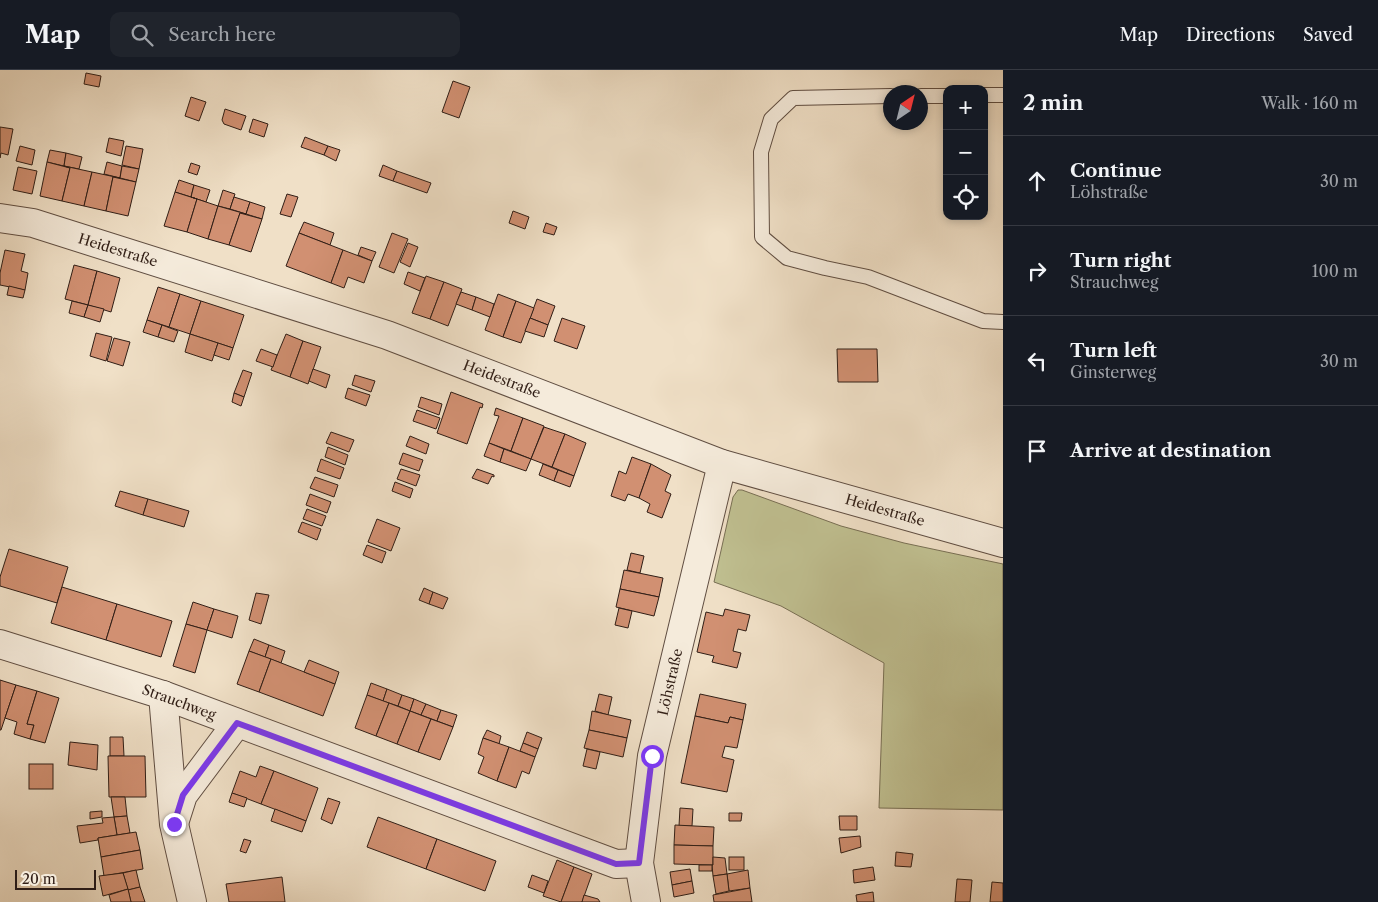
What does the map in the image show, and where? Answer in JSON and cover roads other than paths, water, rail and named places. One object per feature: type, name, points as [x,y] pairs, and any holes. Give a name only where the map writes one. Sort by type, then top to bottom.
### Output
[{"type":"street","name":"Heidestraße","points":[[0,218],[33,223],[387,335],[722,464],[1003,543]]},
{"type":"street","name":"Löhstraße","points":[[646,902],[639,863],[652,756],[722,464]]},
{"type":"street","name":"Strauchweg","points":[[0,644],[163,695],[616,864],[639,863]]},
{"type":"street","points":[[163,695],[174,824],[192,902]]},
{"type":"street","points":[[174,824],[183,795],[237,723]]},
{"type":"lane","points":[[988,96],[1003,95]]},
{"type":"lane","points":[[883,96],[793,98],[771,119],[761,152],[762,237],[787,258],[868,277],[983,321],[1003,322]]},
{"type":"lane","points":[[928,96],[943,96]]}]
